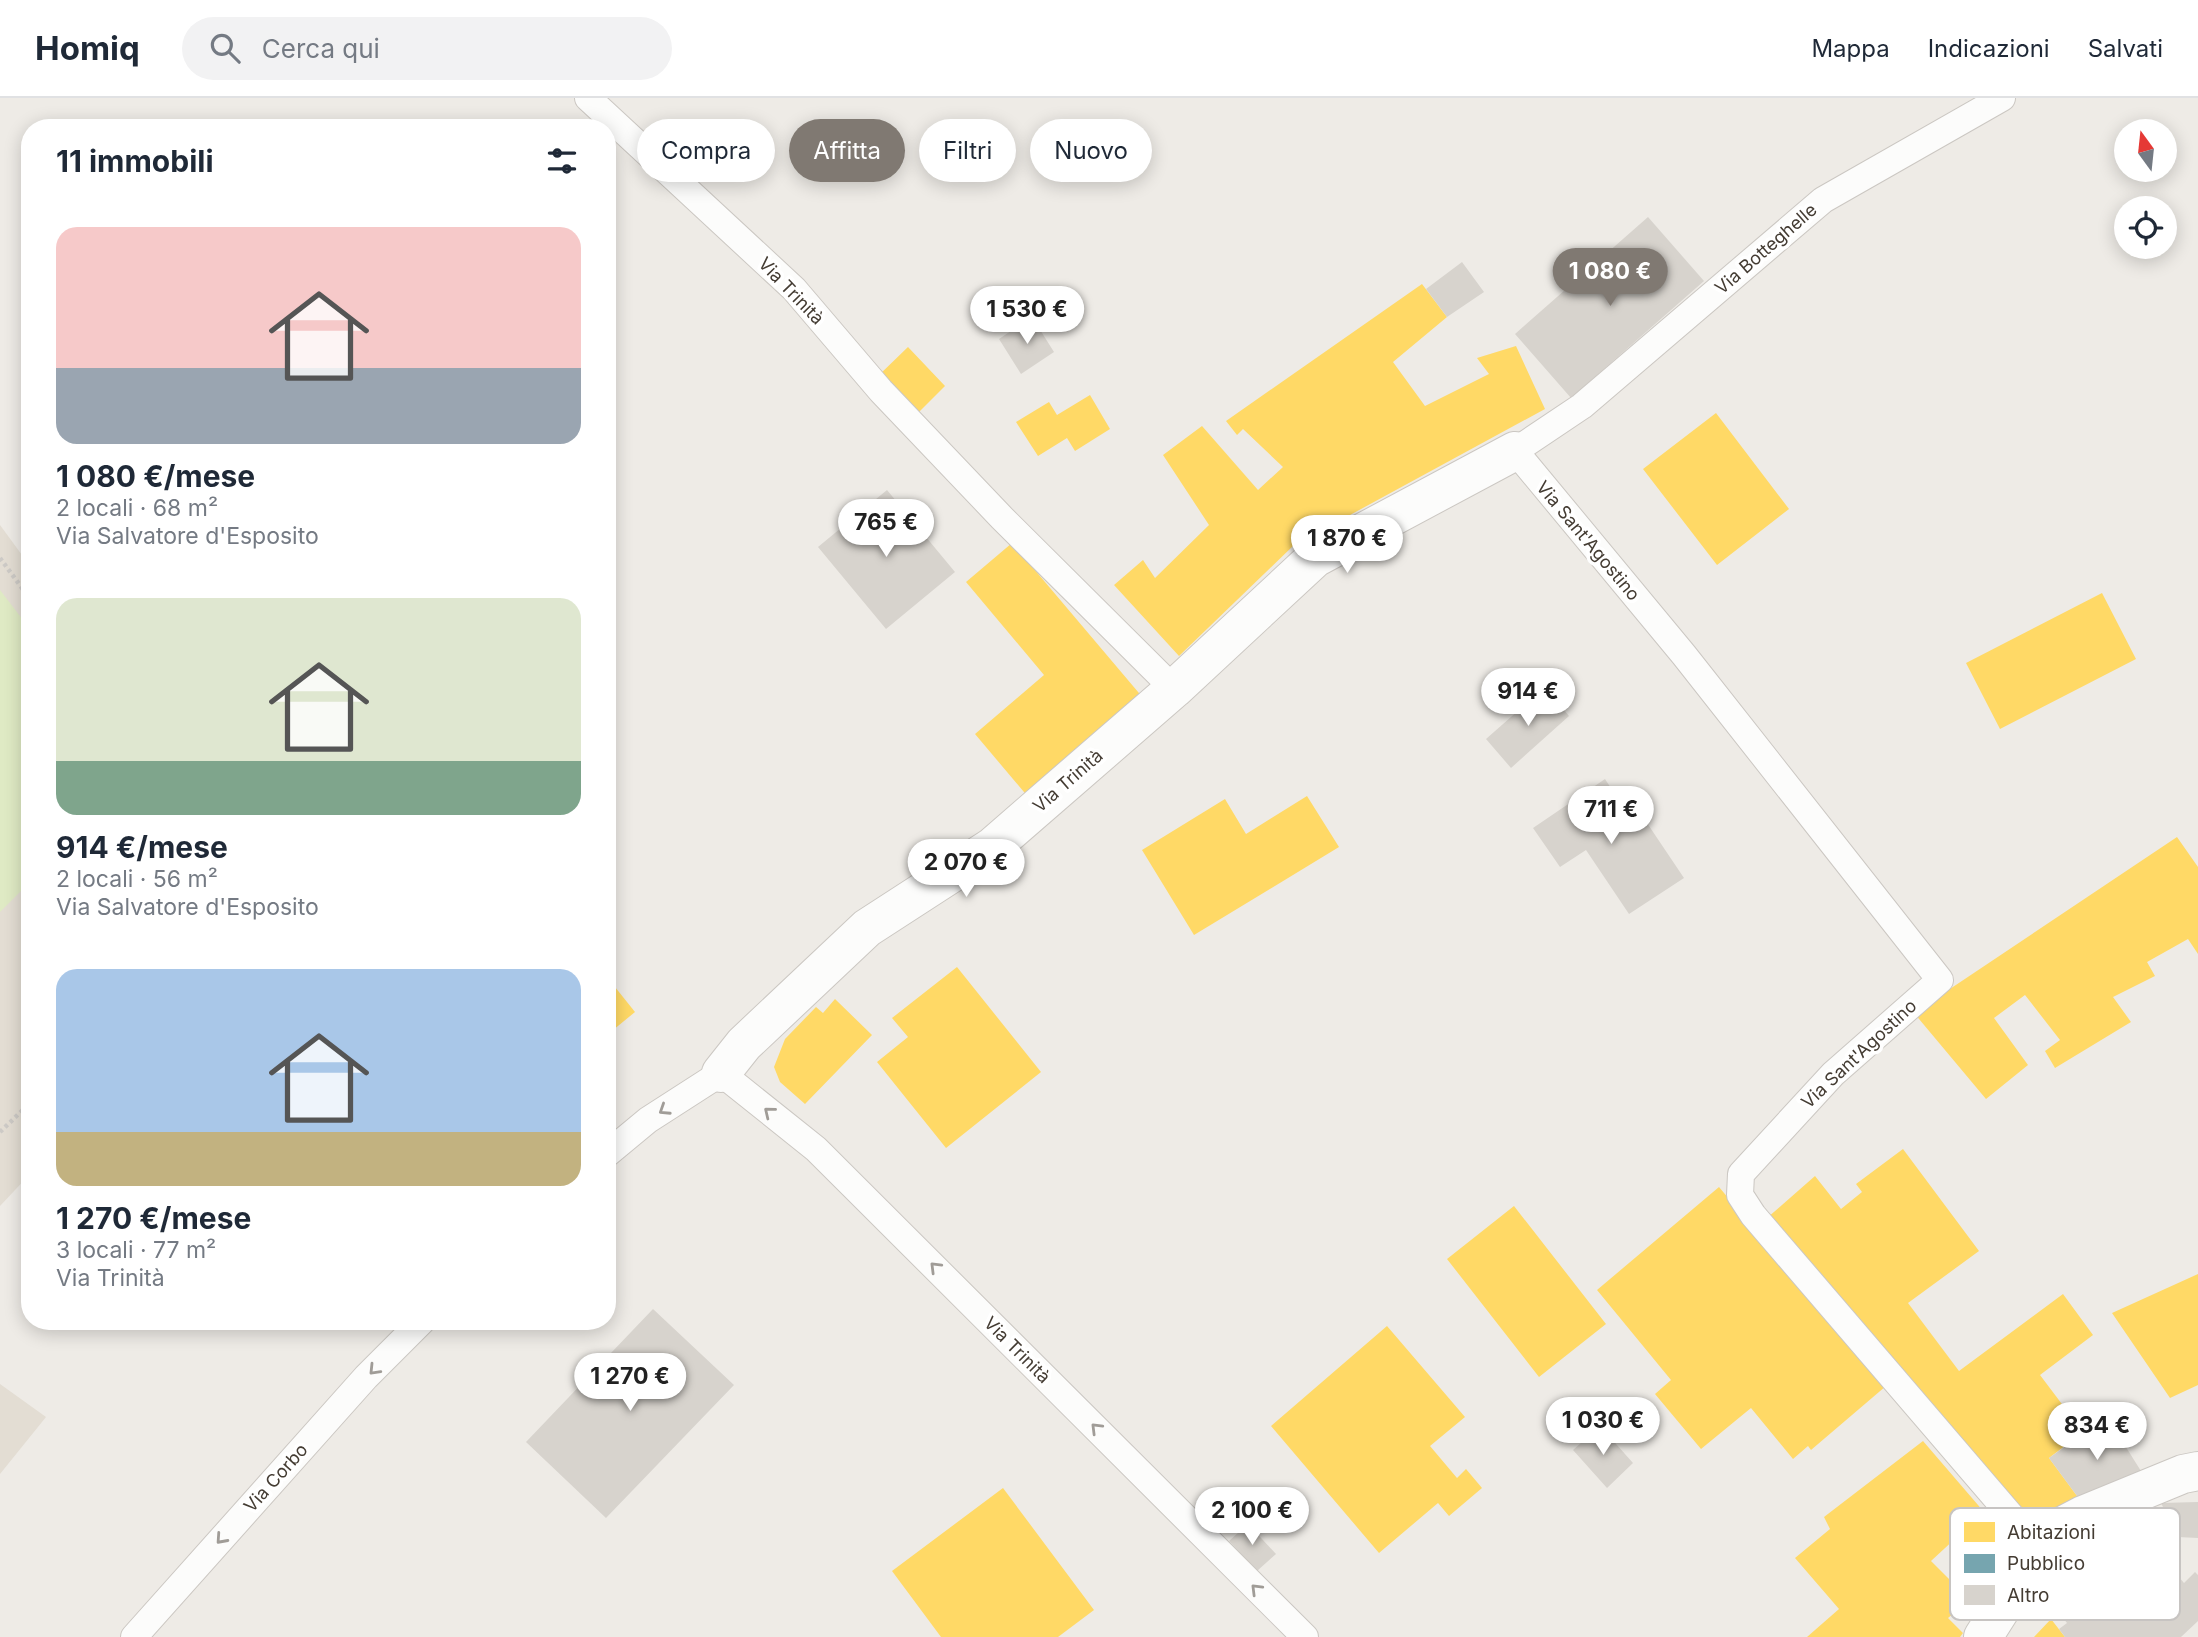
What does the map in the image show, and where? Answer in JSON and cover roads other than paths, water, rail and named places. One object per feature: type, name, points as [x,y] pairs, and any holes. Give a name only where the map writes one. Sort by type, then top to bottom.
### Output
[{"type":"street","points":[[1174,689],[1315,558],[1514,451]]},
{"type":"street","name":"Via Trinità","points":[[721,1073],[744,1044],[867,929],[992,847],[1174,689]]},
{"type":"street","points":[[2100,1508],[2183,1474],[2198,1471]]},
{"type":"street","points":[[1983,1637],[1994,1620]]},
{"type":"lane","name":"Via Trinità","points":[[588,98],[611,119]]},
{"type":"lane","name":"Via Botteghelle","points":[[1514,451],[1582,406],[1823,200],[2002,98]]},
{"type":"lane","name":"Via Trinità","points":[[616,124],[794,289],[881,391],[1002,518],[1174,689]]},
{"type":"lane","name":"Via Sant'Agostino","points":[[1514,451],[1684,655],[1940,980],[1833,1074],[1741,1174],[1740,1195],[1753,1215],[2004,1508]]},
{"type":"lane","name":"Via Trinità","points":[[721,1073],[816,1149],[1305,1637]]},
{"type":"lane","points":[[616,1147],[648,1120],[721,1073]]},
{"type":"lane","name":"Via Corbo","points":[[134,1637],[366,1377],[413,1330]]}]
